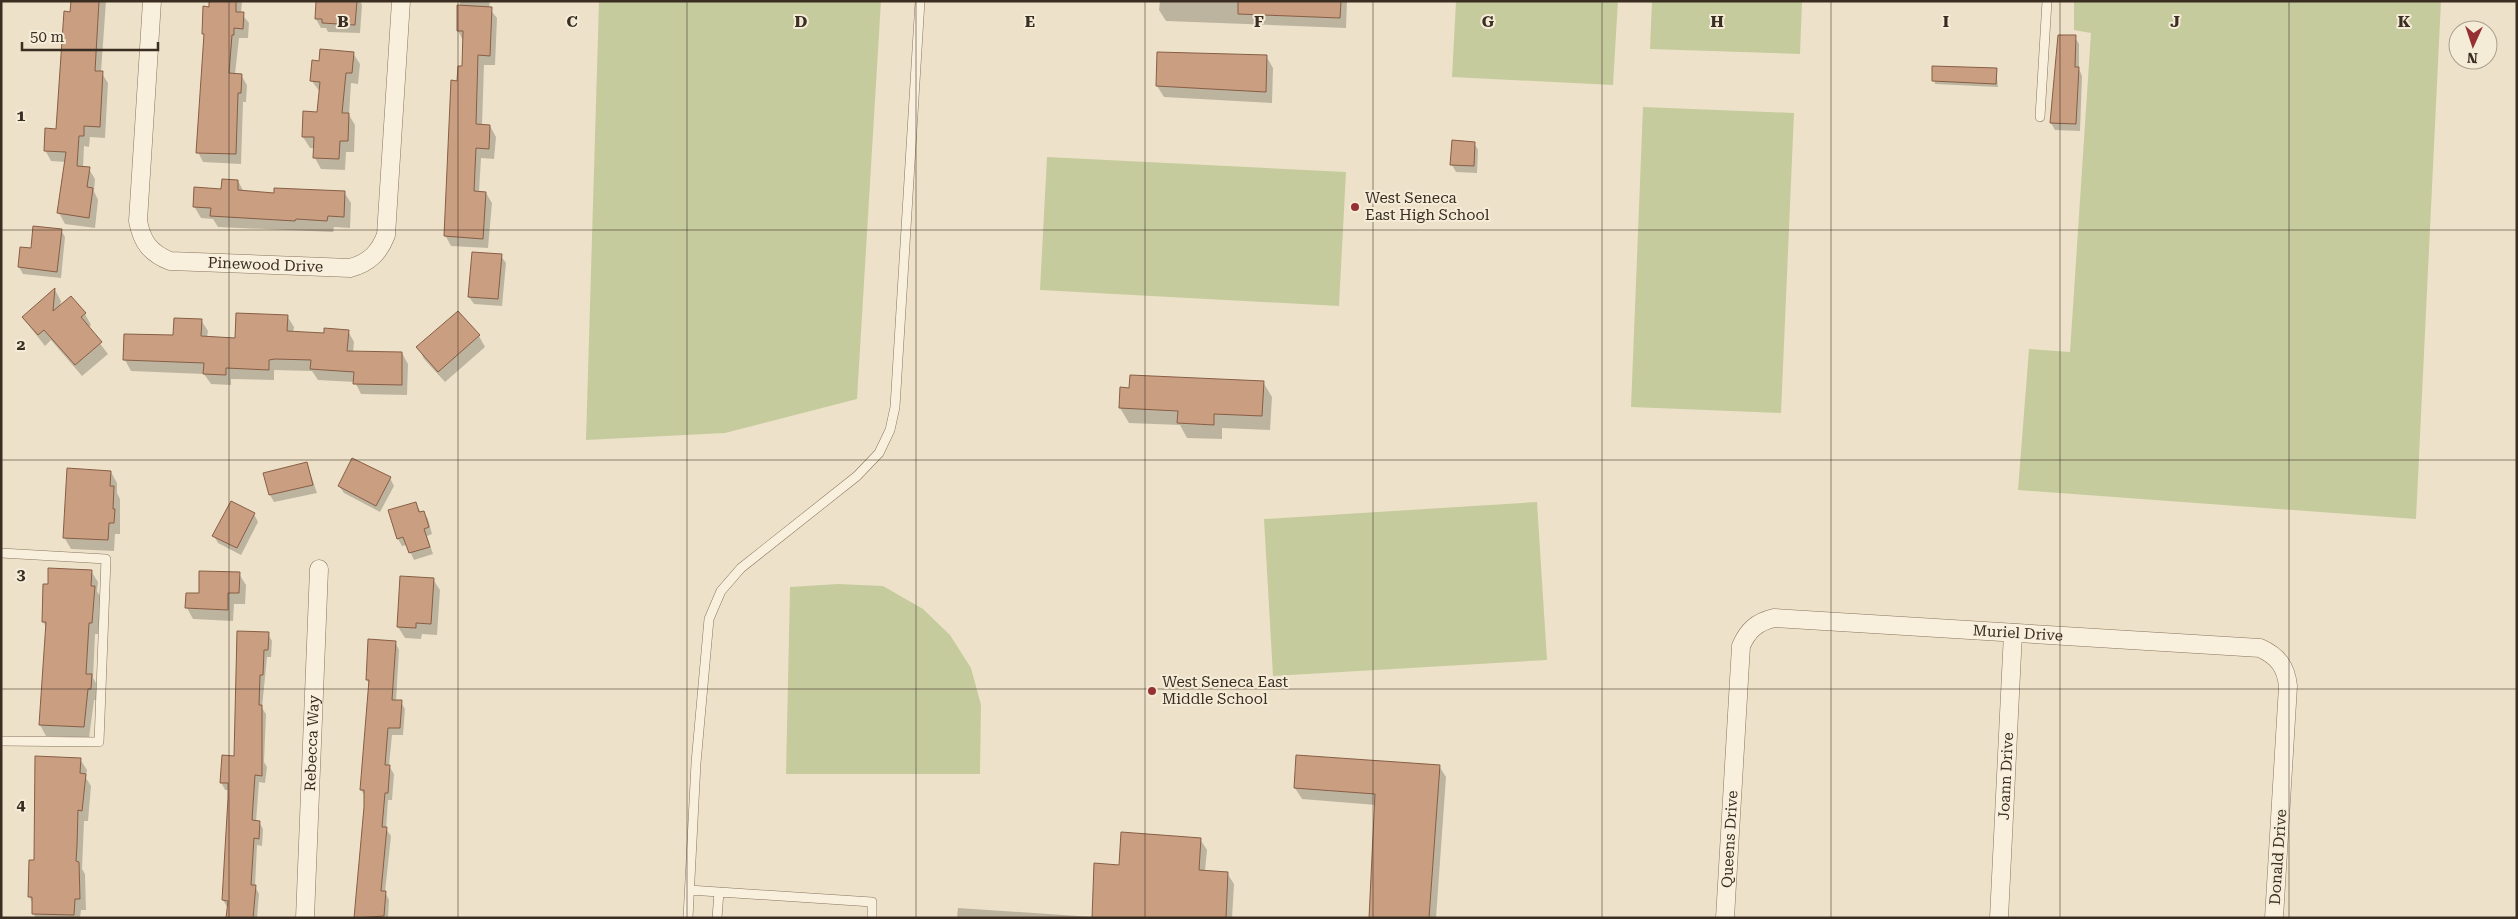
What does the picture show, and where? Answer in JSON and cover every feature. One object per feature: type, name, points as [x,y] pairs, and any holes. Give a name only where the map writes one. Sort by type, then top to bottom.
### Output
[{"type":"street","name":"Pinewood Drive","points":[[152,1],[138,221],[140,234],[147,246],[158,256],[170,261],[350,268],[361,265],[373,258],[381,247],[386,235],[401,1]]},
{"type":"street","name":"Rebecca Way","points":[[305,918],[319,569]]},
{"type":"street","name":"Muriel Drive","points":[[1734,761],[1741,646],[1746,635],[1756,624],[1774,618],[2260,648],[2272,653],[2281,662],[2287,675],[2288,686],[2281,797]]},
{"type":"street","name":"Joann Drive","points":[[1999,918],[2013,633]]},
{"type":"street","name":"Queens Drive","points":[[1725,918],[1734,761]]},
{"type":"street","name":"Donald Drive","points":[[2274,918],[2281,797]]},
{"type":"lane","points":[[688,918],[696,763],[709,619],[720,591],[741,568],[857,476],[879,453],[890,430],[895,407],[920,1]]},
{"type":"lane","points":[[2040,117],[2047,1]]},
{"type":"lane","points":[[1,553],[106,559],[99,742],[1,741]]},
{"type":"lane","points":[[689,890],[872,902],[872,918]]},
{"type":"lane","points":[[717,918],[719,892]]},
{"type":"green space","points":[[599,1],[881,1],[857,399],[725,433],[586,440]]},
{"type":"green space","points":[[1456,1],[1618,1],[1613,85],[1452,77]]},
{"type":"green space","points":[[1652,1],[1802,1],[1800,54],[1650,49]]},
{"type":"green space","points":[[2074,1],[2441,1],[2416,519],[2018,490],[2029,349],[2070,352],[2091,33],[2074,30]]},
{"type":"green space","points":[[1643,107],[1794,113],[1781,413],[1631,407]]},
{"type":"green space","points":[[1047,157],[1346,172],[1339,306],[1040,290]]},
{"type":"green space","points":[[1537,502],[1547,660],[1273,676],[1264,519]]},
{"type":"green space","points":[[838,584],[883,586],[923,609],[950,635],[971,668],[981,705],[980,774],[786,774],[790,587]]},
{"type":"building","points":[[71,1],[99,1],[95,71],[103,71],[100,127],[84,126],[84,136],[79,136],[77,166],[90,167],[87,187],[93,188],[89,218],[57,213],[66,152],[44,151],[45,128],[56,129],[64,11],[70,12]]},
{"type":"building","points":[[209,1],[236,1],[236,12],[244,12],[243,29],[234,28],[234,35],[232,35],[229,73],[242,74],[241,93],[238,93],[236,154],[196,153],[204,34],[202,34],[203,6],[209,7]]},
{"type":"building","points":[[316,1],[357,1],[355,25],[322,23],[322,19],[315,19]]},
{"type":"building","points":[[1238,1],[1341,1],[1340,18],[1238,14]]},
{"type":"building","points":[[457,5],[492,7],[490,56],[478,55],[476,124],[490,125],[489,149],[476,148],[474,191],[486,192],[483,239],[444,236],[451,80],[457,81],[458,66],[462,66],[463,31],[457,31]]},
{"type":"building","points":[[2058,35],[2076,35],[2075,67],[2079,67],[2076,124],[2050,123]]},
{"type":"building","points":[[320,49],[354,52],[352,73],[346,73],[342,113],[349,113],[348,141],[340,141],[339,159],[313,158],[314,137],[302,137],[303,111],[317,112],[320,82],[310,81],[312,60],[319,61]]},
{"type":"building","points":[[1157,52],[1267,55],[1266,92],[1156,86]]},
{"type":"building","points":[[1932,66],[1997,68],[1996,84],[1932,81]]},
{"type":"building","points":[[1452,140],[1475,142],[1474,166],[1450,165]]},
{"type":"building","points":[[222,179],[238,180],[238,190],[274,193],[274,188],[345,191],[344,217],[328,216],[327,221],[296,219],[295,221],[210,216],[211,208],[193,207],[194,187],[221,189]]},
{"type":"building","points":[[33,226],[62,229],[57,272],[18,267],[20,247],[31,248]]},
{"type":"building","points":[[472,252],[502,254],[498,299],[468,297]]},
{"type":"building","points":[[55,288],[53,311],[71,296],[86,313],[81,317],[102,342],[75,365],[44,330],[38,335],[22,317]]},
{"type":"building","points":[[458,311],[480,335],[438,372],[416,347]]},
{"type":"building","points":[[236,313],[288,315],[287,331],[324,333],[324,328],[349,330],[347,351],[402,352],[402,385],[353,384],[354,372],[310,369],[311,360],[269,360],[269,370],[226,368],[226,375],[203,374],[204,363],[123,360],[124,334],[173,335],[174,318],[202,319],[201,336],[235,338]]},
{"type":"building","points":[[1130,375],[1264,381],[1262,416],[1214,414],[1214,425],[1177,423],[1178,411],[1119,408],[1120,387],[1129,388]]},
{"type":"building","points":[[352,458],[391,477],[376,506],[338,486]]},
{"type":"building","points":[[307,462],[313,485],[269,495],[263,473]]},
{"type":"building","points":[[67,468],[111,471],[110,486],[114,486],[113,509],[115,509],[114,523],[109,523],[108,540],[63,538]]},
{"type":"building","points":[[231,501],[255,513],[237,548],[212,536]]},
{"type":"building","points":[[416,502],[419,512],[424,511],[429,527],[424,529],[430,547],[409,553],[403,537],[397,539],[388,510]]},
{"type":"building","points":[[48,568],[92,570],[91,586],[95,586],[92,623],[89,623],[86,674],[92,674],[91,689],[88,689],[84,727],[39,725],[46,622],[42,622],[43,584],[48,584]]},
{"type":"building","points":[[199,571],[240,572],[239,593],[228,593],[228,610],[185,608],[186,593],[199,593]]},
{"type":"building","points":[[400,576],[434,578],[431,624],[416,623],[416,628],[397,627]]},
{"type":"building","points":[[237,631],[269,632],[268,650],[264,650],[263,675],[260,675],[259,705],[262,705],[262,776],[255,775],[252,820],[260,821],[259,839],[254,838],[251,885],[256,885],[253,918],[226,918],[228,901],[222,900],[228,783],[220,783],[222,755],[234,756]]},
{"type":"building","points":[[368,639],[396,641],[392,700],[402,700],[400,728],[388,728],[385,765],[390,765],[388,793],[385,793],[382,827],[387,827],[381,891],[386,891],[384,916],[354,918],[364,807],[364,790],[360,790],[369,680],[366,680]]},
{"type":"building","points":[[1296,755],[1440,765],[1429,918],[1369,918],[1375,794],[1294,788]]},
{"type":"building","points":[[35,756],[81,758],[80,773],[86,774],[82,811],[78,810],[76,861],[79,862],[80,899],[75,899],[74,915],[32,914],[32,897],[28,897],[29,860],[34,860]]},
{"type":"building","points":[[1121,832],[1201,838],[1199,870],[1228,872],[1226,918],[1092,918],[1094,863],[1119,865]]},
{"type":"place","name":"West Seneca East High School","points":[[1355,207]]},
{"type":"place","name":"West Seneca East Middle School","points":[[1152,691]]}]
